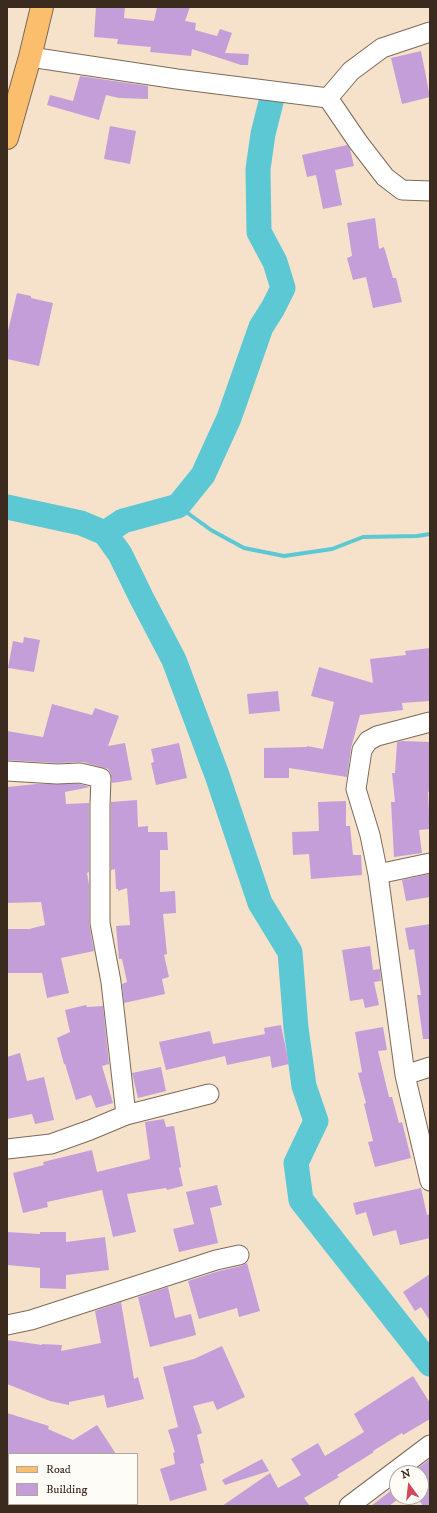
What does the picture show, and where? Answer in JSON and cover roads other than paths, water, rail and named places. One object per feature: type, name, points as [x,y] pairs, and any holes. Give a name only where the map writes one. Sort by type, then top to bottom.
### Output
[{"type":"main road","points":[[7,138],[30,57],[42,7]]},
{"type":"street","points":[[328,98],[350,71],[382,48],[430,32]]},
{"type":"street","points":[[30,57],[177,79],[328,98],[358,142],[385,177],[402,190],[430,191]]},
{"type":"street","points":[[430,722],[377,736],[368,741],[362,750],[356,789],[370,835],[378,874],[405,1075],[422,1109],[430,1181]]},
{"type":"street","points":[[7,771],[57,774],[80,773],[101,778],[100,923],[112,982],[126,1115]]},
{"type":"street","points":[[378,874],[430,863]]},
{"type":"street","points":[[405,1075],[430,1067]]},
{"type":"street","points":[[7,1149],[51,1144],[126,1115],[209,1094]]},
{"type":"street","points":[[7,1325],[31,1320],[216,1260],[239,1255]]},
{"type":"street","points":[[349,1506],[430,1444]]},
{"type":"waterway","points":[[105,533],[123,521],[178,506],[203,475],[229,418],[261,327],[283,288],[275,262],[259,232],[258,169],[263,134],[273,94]]},
{"type":"waterway","points":[[178,506],[211,530],[244,548],[284,556],[332,549],[363,537],[417,536],[430,534]]},
{"type":"waterway","points":[[7,507],[81,523],[105,533],[120,554],[174,660],[217,775],[260,903],[290,952],[296,1028],[304,1086],[316,1121],[296,1163],[301,1200],[430,1364]]}]
